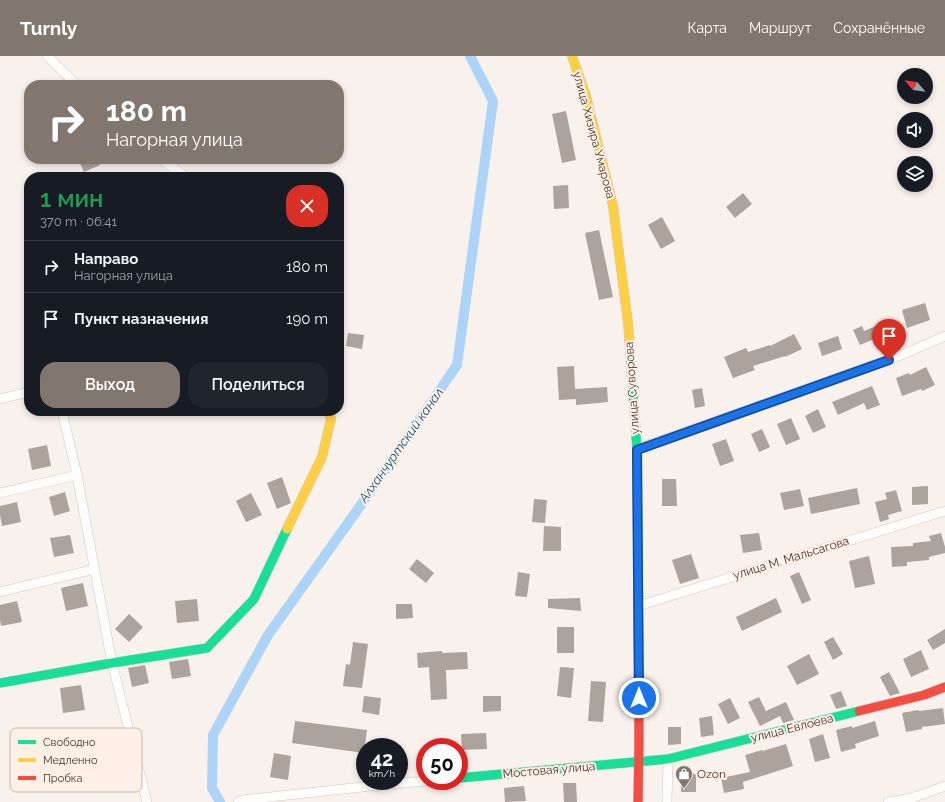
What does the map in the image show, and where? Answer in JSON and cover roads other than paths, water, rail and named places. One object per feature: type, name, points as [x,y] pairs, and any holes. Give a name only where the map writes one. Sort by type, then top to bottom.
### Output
[{"type":"street","points":[[47,56],[72,80]]},
{"type":"street","name":"улица Хизира Умарова","points":[[572,56],[586,96],[614,215]]},
{"type":"street","points":[[168,164],[179,172]]},
{"type":"street","name":"улица Суворова","points":[[614,215],[628,323],[637,450],[638,802]]},
{"type":"street","points":[[637,450],[904,354],[945,336]]},
{"type":"street","points":[[0,399],[24,393]]},
{"type":"street","points":[[63,416],[77,475],[112,663],[128,728]]},
{"type":"street","points":[[0,683],[207,648],[254,599],[322,457],[331,419],[330,416]]},
{"type":"street","points":[[0,493],[77,475]]},
{"type":"street","name":"улица М. Мальсагова","points":[[638,606],[945,511]]},
{"type":"street","points":[[0,592],[95,569]]},
{"type":"street","name":"улица Евлоева","points":[[638,762],[668,759],[924,694],[945,687]]},
{"type":"street","points":[[667,802],[668,759]]},
{"type":"street","name":"Мостовая улица","points":[[468,777],[638,762]]},
{"type":"street","points":[[142,782],[147,802]]},
{"type":"street","points":[[240,801],[416,782]]},
{"type":"street","points":[[888,802],[912,800],[945,786]]},
{"type":"waterway","name":"Алханчуртский канал","points":[[220,802],[212,788],[213,735],[268,635],[356,512],[457,365],[493,101],[470,56]]},
{"type":"place","name":"Ozon","points":[[684,789]]}]
